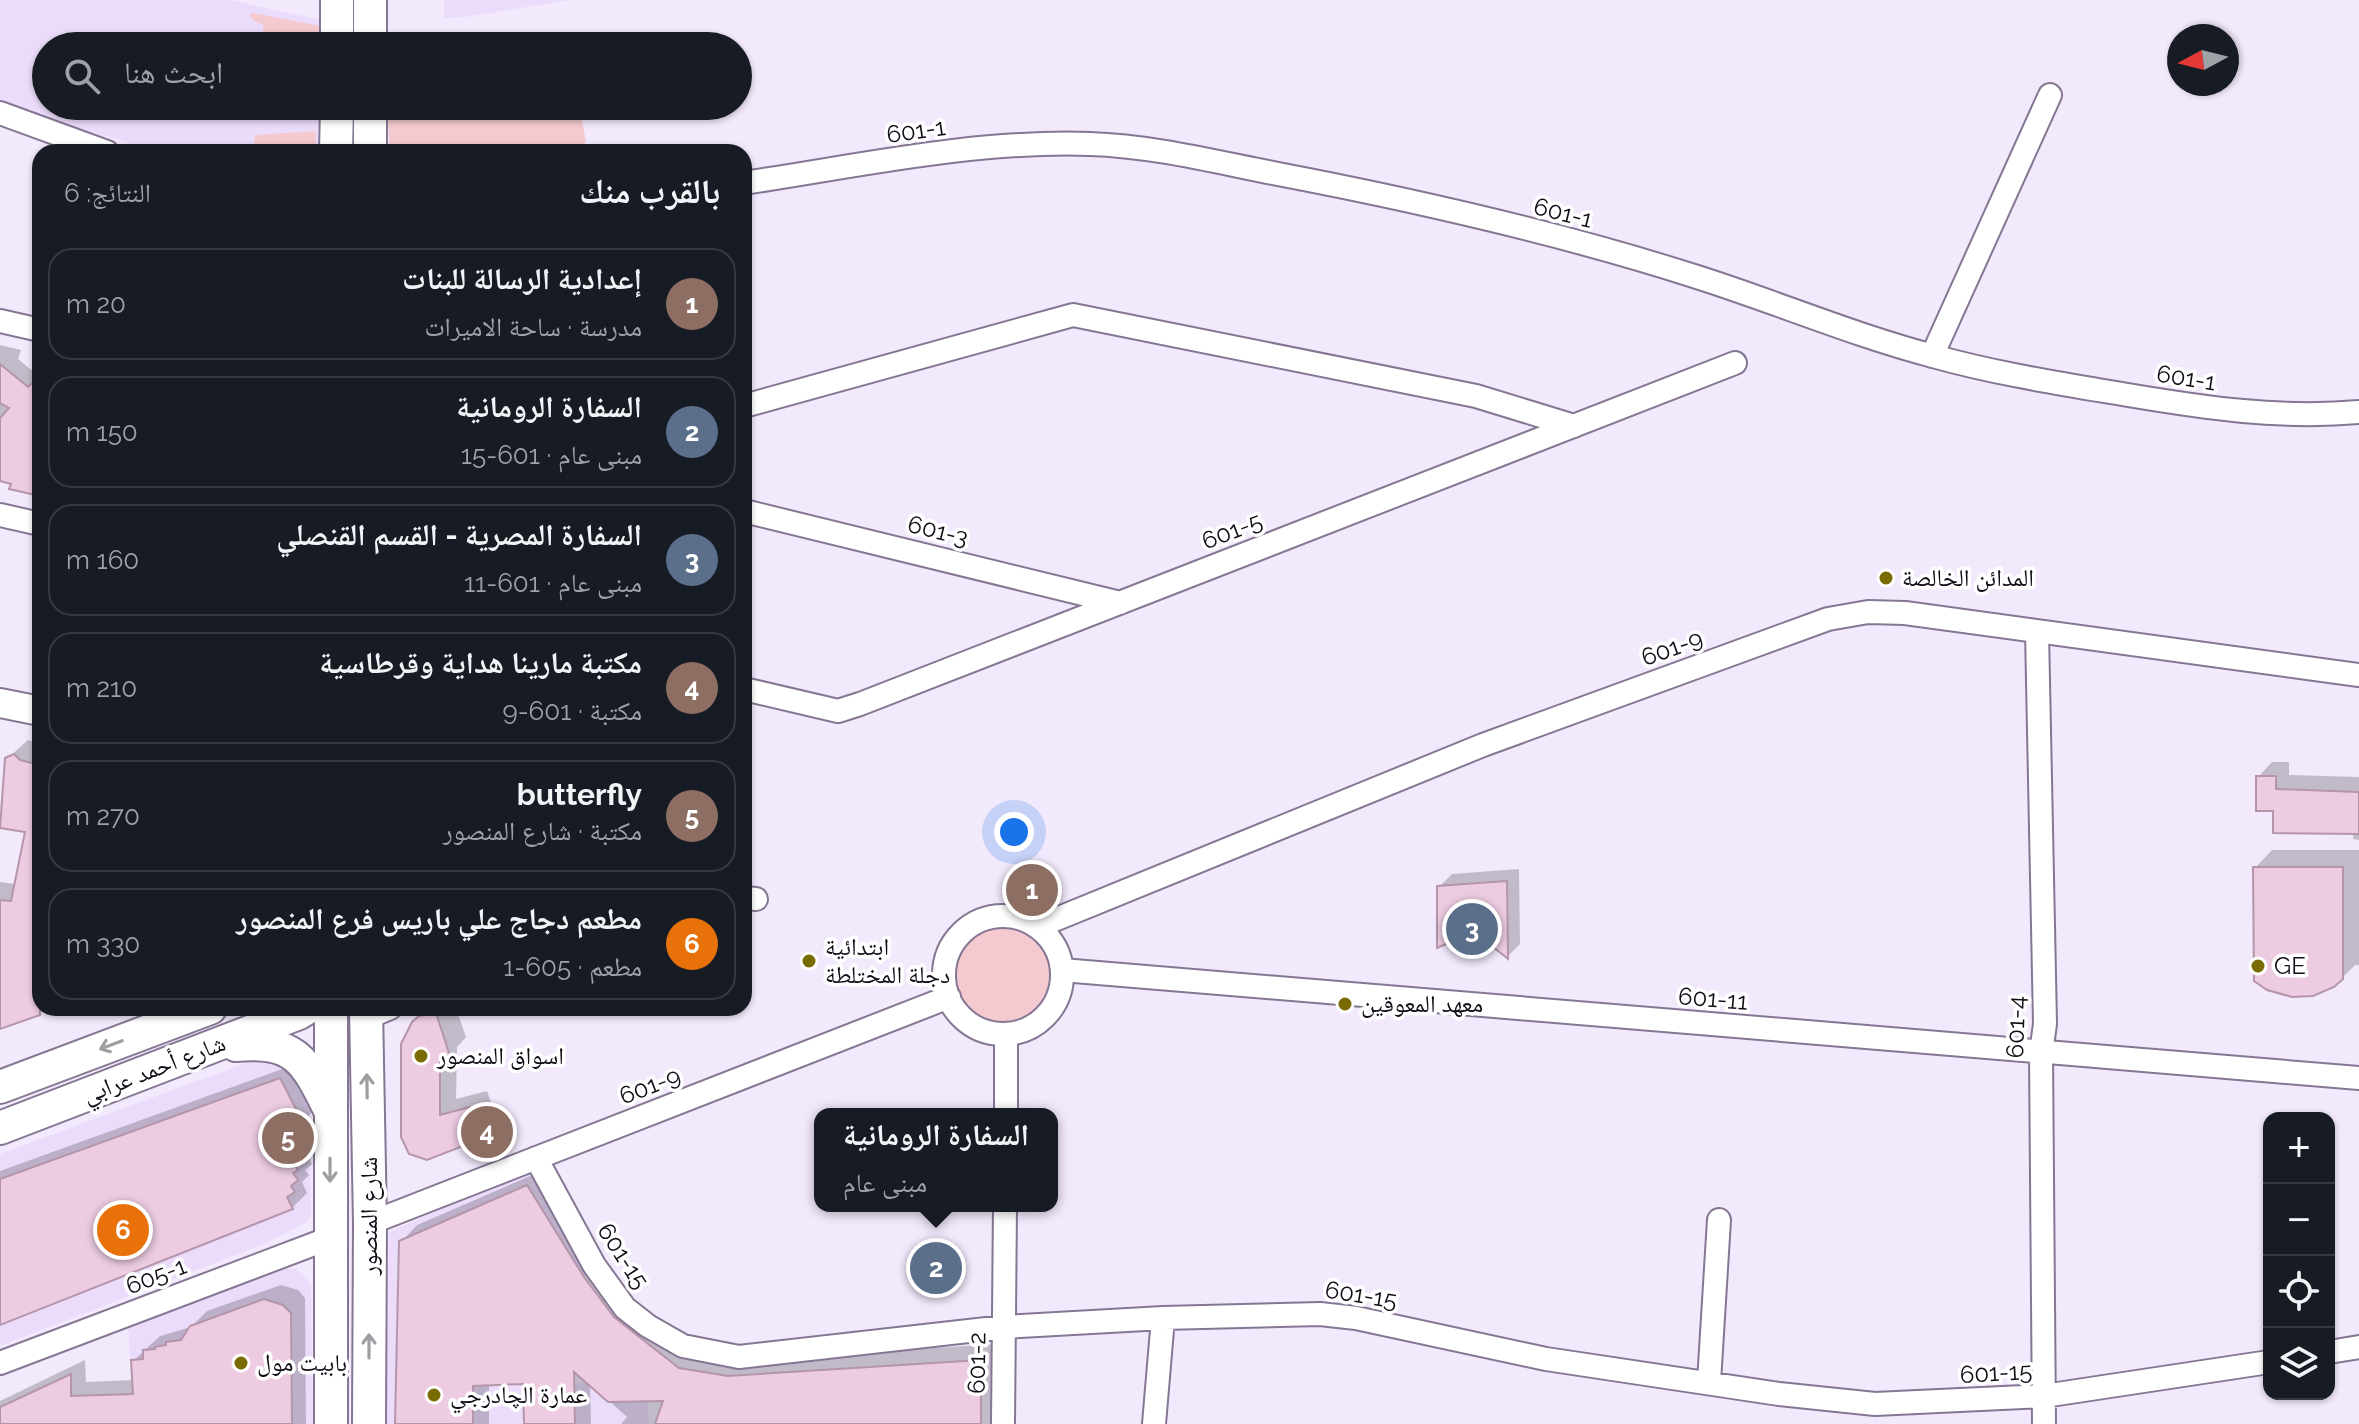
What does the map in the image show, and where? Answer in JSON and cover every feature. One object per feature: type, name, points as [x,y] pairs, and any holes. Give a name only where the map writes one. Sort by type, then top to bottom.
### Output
[{"type":"main road","points":[[336,0],[337,32]]},
{"type":"main road","points":[[370,0],[370,32]]},
{"type":"main road","points":[[336,144],[337,120]]},
{"type":"main road","points":[[370,120],[370,144]]},
{"type":"main road","name":"شارع أحمد عرابي","points":[[0,1087],[150,1020],[170,1016]]},
{"type":"main road","name":"شارع أحمد عرابي","points":[[0,1128],[291,1016]]},
{"type":"main road","name":"شارع المنصور","points":[[331,1016],[331,1424]]},
{"type":"main road","name":"شارع المنصور","points":[[369,1424],[371,1016]]},
{"type":"main road","points":[[213,1047],[259,1043],[280,1046],[297,1057],[311,1073],[330,1111]]},
{"type":"street","points":[[1932,356],[2050,95]]},
{"type":"street","points":[[0,113],[85,144]]},
{"type":"street","name":"601-1","points":[[752,182],[957,151],[1028,145],[1092,144],[1155,150],[1384,194],[1594,247],[1697,277],[1932,356],[2059,383],[2257,414],[2359,412]]},
{"type":"street","points":[[752,404],[1073,315],[1476,396],[1574,426]]},
{"type":"street","points":[[0,321],[32,328]]},
{"type":"street","name":"601-5","points":[[752,691],[838,711],[1735,363]]},
{"type":"street","name":"601-3","points":[[752,513],[1120,603]]},
{"type":"street","points":[[0,515],[32,522]]},
{"type":"street","name":"601-9","points":[[1037,927],[1483,745],[1828,619],[1868,612],[1905,613],[2359,675]]},
{"type":"street","name":"601-4","points":[[2037,632],[2045,1024],[2041,1053],[2044,1424]]},
{"type":"street","points":[[0,703],[32,709]]},
{"type":"street","points":[[1001,916],[1020,919],[1037,927],[1049,938],[1058,953],[1062,970],[1061,986],[1048,1014],[1036,1025],[1006,1034],[988,1032],[971,1025],[958,1013],[949,997],[944,978],[946,960],[954,943],[967,929],[983,920],[1001,916]]},
{"type":"street","name":"601-11","points":[[1062,970],[2359,1078]]},
{"type":"street","name":"601-9","points":[[370,1223],[949,997]]},
{"type":"street","points":[[1006,1034],[1006,1108]]},
{"type":"street","name":"601-15","points":[[536,1158],[594,1265],[625,1308],[648,1326],[683,1346],[739,1357],[1004,1327],[1163,1318],[1320,1314],[1356,1318],[1546,1359],[1779,1394],[1875,1404],[2044,1396],[2263,1363]]},
{"type":"street","name":"601-2","points":[[1003,1424],[1005,1212]]},
{"type":"street","points":[[1709,1382],[1719,1220]]},
{"type":"street","name":"605-1","points":[[0,1363],[330,1238]]},
{"type":"street","points":[[1154,1424],[1163,1318]]},
{"type":"street","points":[[2335,1351],[2359,1347]]},
{"type":"shaded area","points":[[0,0],[229,0],[327,21],[327,32],[32,32],[32,117],[0,108]]},
{"type":"shaded area","points":[[444,0],[569,0],[444,18]]},
{"type":"shaded area","points":[[250,14],[321,26],[324,32],[263,32],[263,24],[253,20]]},
{"type":"shaded area","points":[[45,120],[325,120],[324,144],[134,144]]},
{"type":"shaded area","points":[[388,120],[582,120],[586,141],[584,144],[389,144]]},
{"type":"shaded area","points":[[316,131],[316,144],[254,144],[255,135]]},
{"type":"shaded area","points":[[1003,928],[1021,931],[1037,942],[1048,958],[1051,976],[1048,994],[1037,1010],[1021,1021],[1003,1024],[985,1021],[969,1010],[958,994],[955,976],[958,958],[969,942],[985,931]]},
{"type":"shaded area","points":[[265,1056],[302,1080],[310,1108],[311,1215],[307,1222],[264,1244],[0,1346],[0,1154]]},
{"type":"shaded area","points":[[529,1170],[535,1173],[591,1273],[500,1351],[500,1385],[646,1381],[649,1424],[386,1424],[389,1232]]},
{"type":"shaded area","points":[[280,1269],[296,1269],[311,1284],[313,1424],[135,1424],[128,1327]]},
{"type":"building","points":[[0,364],[28,387],[32,383],[32,494],[9,489],[11,484],[0,481],[0,418],[9,408],[0,403]]},
{"type":"building","points":[[14,754],[20,760],[32,763],[32,1016],[37,1016],[0,1029],[0,900],[11,901],[25,832],[0,828],[5,758]]},
{"type":"building","points":[[2256,776],[2276,776],[2276,789],[2359,792],[2359,834],[2273,833],[2273,811],[2256,811]]},
{"type":"building","points":[[2253,867],[2343,867],[2343,979],[2334,987],[2313,996],[2292,997],[2267,990],[2254,981]]},
{"type":"building","points":[[1507,881],[1508,959],[1487,942],[1481,951],[1460,938],[1437,948],[1437,886]]},
{"type":"building","points":[[419,1016],[437,1016],[450,1056],[440,1059],[440,1115],[470,1107],[481,1139],[427,1160],[409,1154],[401,1137],[401,1044],[412,1022]]},
{"type":"building","points":[[280,1078],[298,1113],[292,1119],[298,1127],[294,1134],[300,1144],[293,1150],[298,1158],[292,1161],[298,1170],[293,1173],[298,1180],[291,1186],[295,1192],[287,1197],[293,1209],[0,1325],[0,1179]]},
{"type":"building","points":[[527,1185],[584,1277],[614,1317],[679,1368],[728,1376],[981,1360],[981,1424],[655,1424],[663,1401],[608,1402],[574,1372],[575,1424],[524,1424],[523,1384],[473,1386],[473,1424],[395,1424],[399,1241]]},
{"type":"building","points":[[264,1299],[283,1305],[291,1313],[292,1424],[0,1424],[0,1407],[71,1374],[71,1396],[133,1394],[131,1360],[143,1359],[143,1350],[181,1340],[190,1326]]},
{"type":"place","name":"المدائن الخالصة","points":[[1886,578]]},
{"type":"place","name":"إعدادية الرسالة للبنات","points":[[1032,890]]},
{"type":"place","name":"السفارة المصرية - القسم القنصلي","points":[[1472,929]]},
{"type":"place","name":"ابتدائية دجلة المختلطة","points":[[809,961]]},
{"type":"place","name":"GE","points":[[2258,966]]},
{"type":"place","name":"معهد المعوقين","points":[[1345,1004]]},
{"type":"place","name":"اسواق المنصور","points":[[421,1056]]},
{"type":"place","name":"مكتبة مارينا هداية وقرطاسية","points":[[487,1132]]},
{"type":"place","name":"butterfly","points":[[288,1138]]},
{"type":"place","name":"مطعم دجاج علي باريس فرع المنصور","points":[[123,1230]]},
{"type":"place","name":"السفارة الرومانية","points":[[936,1268]]},
{"type":"place","name":"بابيت مول","points":[[241,1363]]},
{"type":"place","name":"عمارة الچادرجي","points":[[434,1395]]}]
